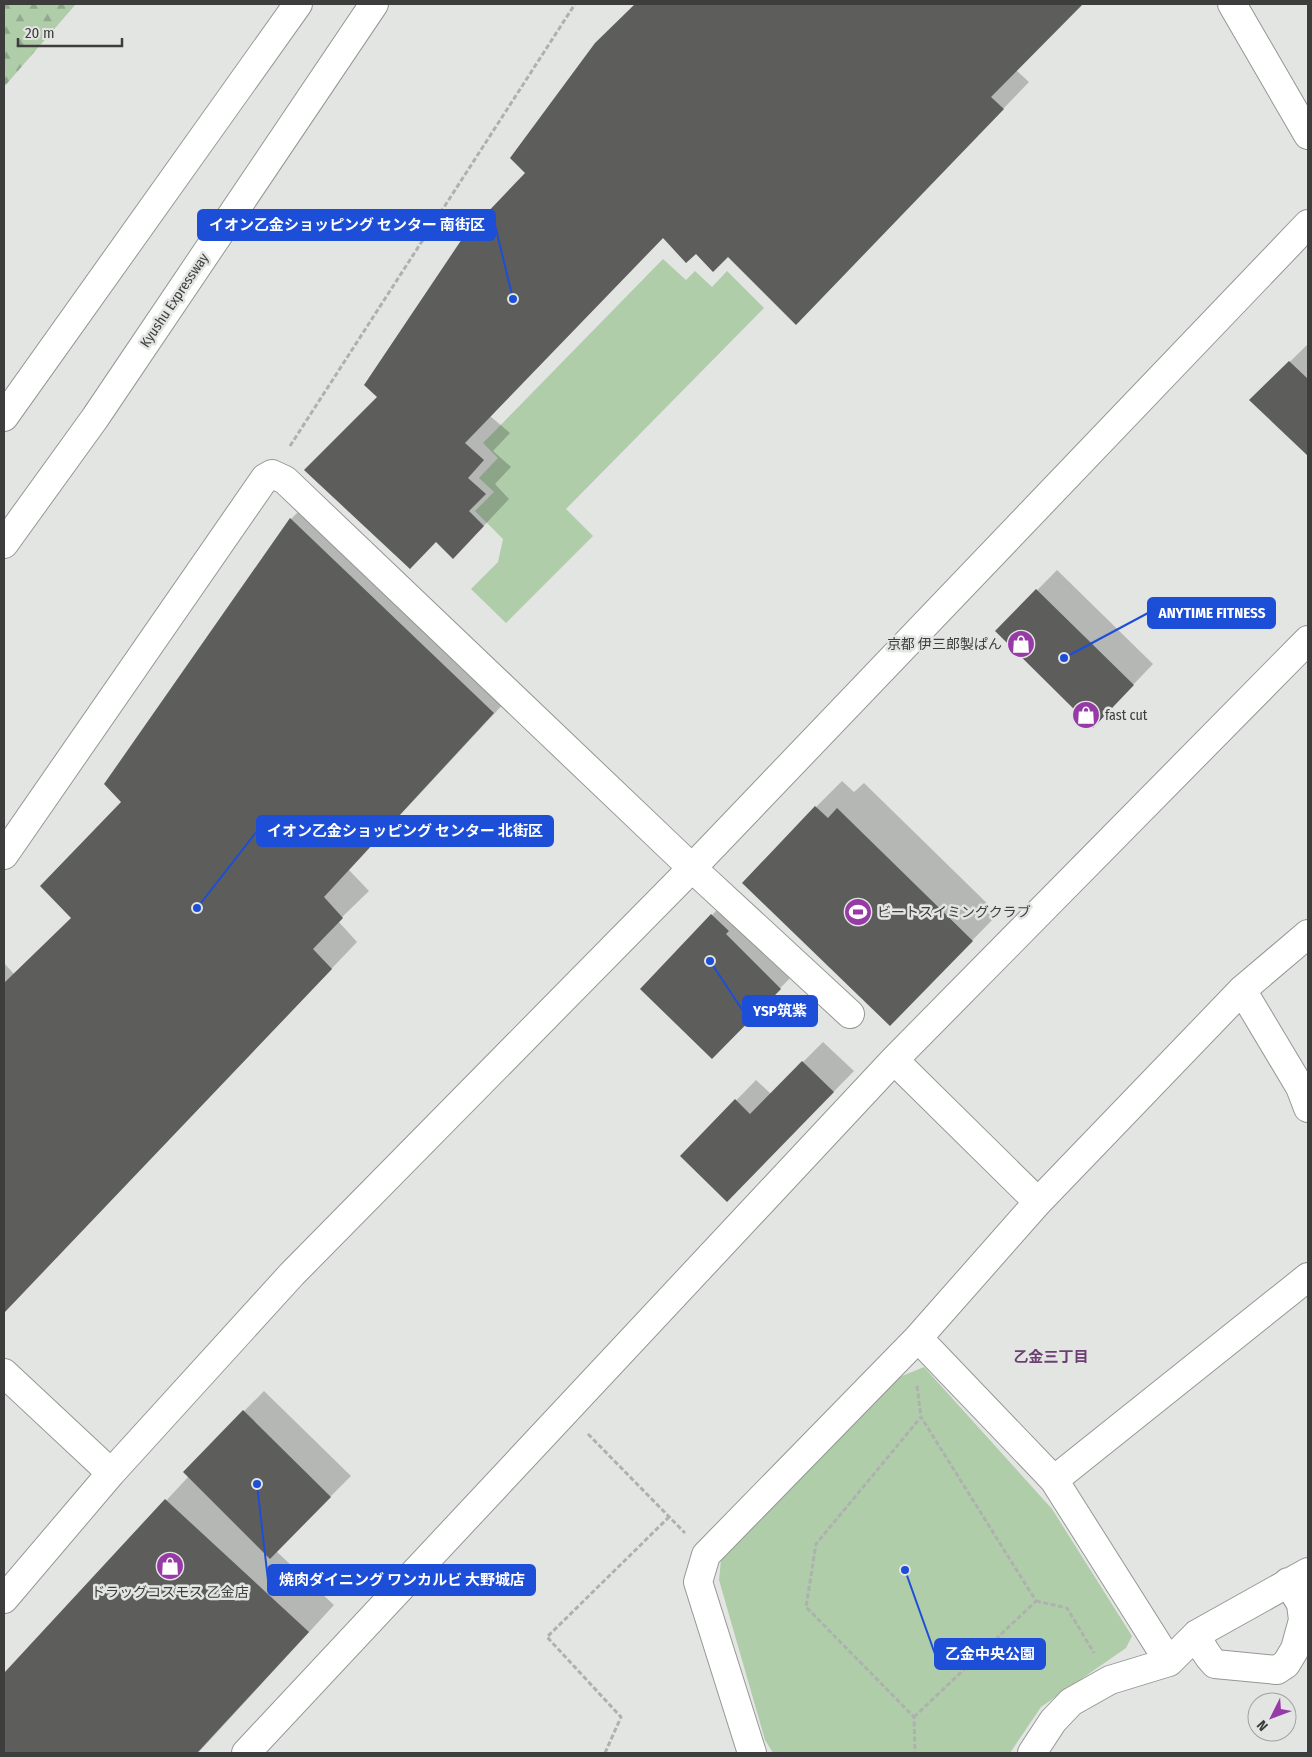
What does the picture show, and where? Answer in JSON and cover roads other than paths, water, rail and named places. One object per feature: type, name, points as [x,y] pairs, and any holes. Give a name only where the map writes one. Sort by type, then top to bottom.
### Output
[{"type":"main road","points":[[4,417],[298,4]]},
{"type":"main road","name":"Kyushu Expressway","points":[[4,544],[95,418],[374,4]]},
{"type":"main road","points":[[1232,4],[1308,135]]},
{"type":"main road","points":[[4,1599],[110,1473],[292,1274],[692,868],[1308,224]]},
{"type":"main road","points":[[4,855],[265,478],[272,474],[285,480],[692,868],[850,1014]]},
{"type":"main road","points":[[247,1753],[894,1060],[1308,640]]},
{"type":"main road","points":[[752,1753],[698,1582],[706,1555],[918,1338],[1038,1202],[1242,990],[1308,934]]},
{"type":"main road","points":[[1242,990],[1300,1087],[1308,1108]]},
{"type":"main road","points":[[894,1060],[1038,1202]]},
{"type":"main road","points":[[1054,1480],[1308,1277]]},
{"type":"main road","points":[[918,1338],[1054,1480],[1169,1662]]},
{"type":"main road","points":[[4,1373],[110,1473]]},
{"type":"main road","points":[[1041,1750],[1053,1721],[1071,1702],[1110,1680],[1169,1662],[1196,1634],[1298,1577],[1303,1620],[1295,1649],[1286,1664],[1277,1670],[1215,1664],[1204,1652],[1196,1634]]},
{"type":"place","name":"イオン乙金ショッピング センター 南街区","points":[[513,299]]},
{"type":"place","name":"京都 伊三郎製ぱん","points":[[1021,644]]},
{"type":"place","name":"ANYTIME FITNESS","points":[[1064,658]]},
{"type":"place","name":"fast cut","points":[[1086,715]]},
{"type":"place","name":"イオン乙金ショッピング センター 北街区","points":[[197,908]]},
{"type":"place","name":"ビートスイミングクラブ","points":[[858,912]]},
{"type":"place","name":"YSP筑紫","points":[[710,961]]},
{"type":"place","name":"焼肉ダイニング ワンカルビ 大野城店","points":[[257,1484]]},
{"type":"place","name":"ドラッグコスモス 乙金店","points":[[170,1566]]},
{"type":"place","name":"乙金中央公園","points":[[905,1570]]},
{"type":"district","name":"乙金三丁目","points":[[1051,1357]]}]
